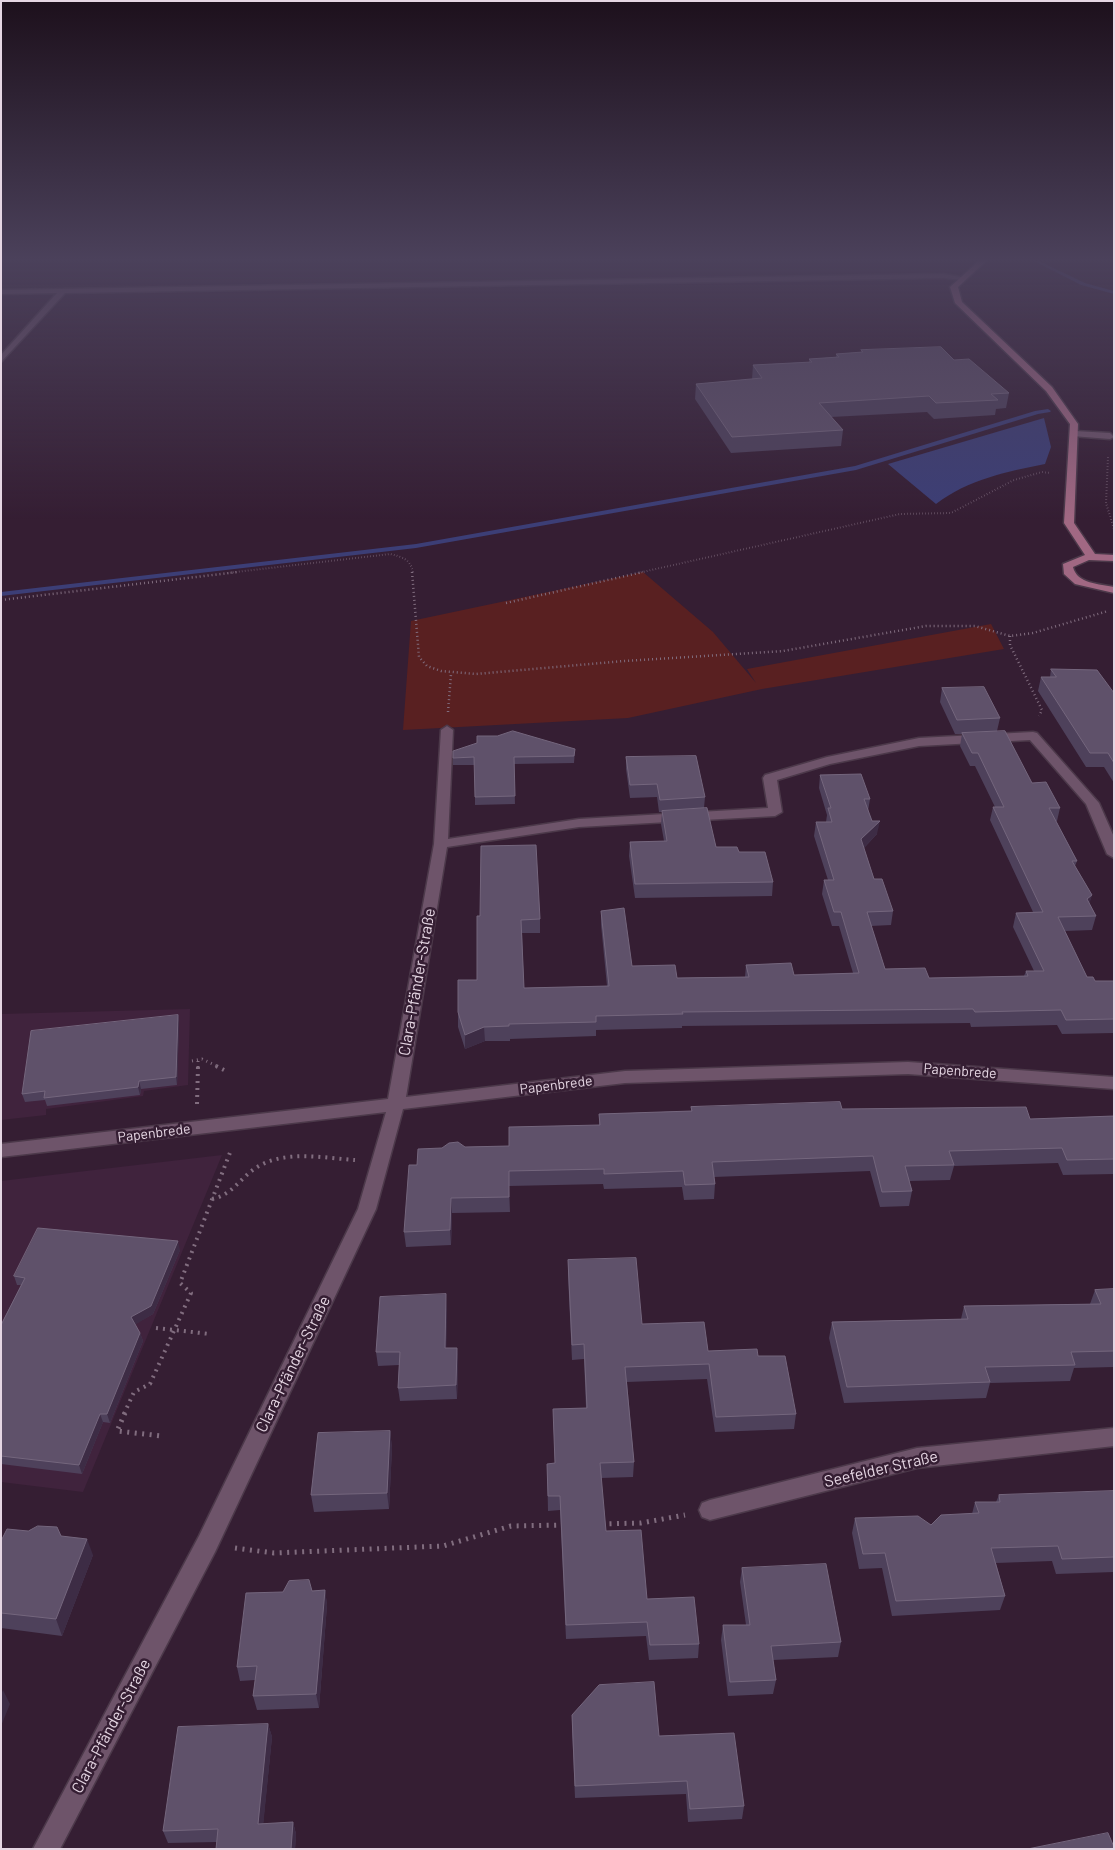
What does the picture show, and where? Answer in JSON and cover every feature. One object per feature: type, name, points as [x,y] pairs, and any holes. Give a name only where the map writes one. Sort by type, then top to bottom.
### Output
[{"type":"main road","points":[[1006,347],[1049,389],[1074,424],[1070,523],[1091,556]]},
{"type":"main road","points":[[1114,558],[1091,556],[1076,559],[1067,566],[1069,574],[1079,582],[1114,590]]},
{"type":"street","points":[[1,360],[12,347]]},
{"type":"street","points":[[1075,434],[1110,436]]},
{"type":"street","name":"Clara-Pfänder-Straße","points":[[46,1849],[208,1544],[367,1209],[396,1105],[441,844],[447,730]]},
{"type":"street","points":[[441,844],[579,823],[776,812],[770,778],[827,761],[919,742],[1032,736],[1092,803],[1114,854]]},
{"type":"street","name":"Papenbrede","points":[[1,1151],[625,1077],[908,1068],[1114,1083]]},
{"type":"street","name":"Seefelder Straße","points":[[710,1510],[917,1458],[1114,1437]]},
{"type":"path","points":[[1110,436],[1105,504],[1109,522],[1114,529]]},
{"type":"path","points":[[506,602],[900,514],[929,515],[951,513],[1014,480],[1042,472],[1071,474]]},
{"type":"path","points":[[1,600],[390,554],[405,558],[412,566],[419,657],[427,666],[451,674],[476,674],[624,661],[783,652],[926,626],[975,626],[1010,636],[1033,633],[1114,609]]},
{"type":"path","points":[[1010,636],[1010,645],[1042,710]]},
{"type":"path","points":[[447,730],[451,674]]},
{"type":"path","points":[[197,1105],[198,1060]]},
{"type":"path","points":[[192,1061],[198,1060],[224,1070]]},
{"type":"path","points":[[162,1436],[117,1431],[134,1392],[150,1384],[191,1293],[180,1282],[230,1150]]},
{"type":"path","points":[[212,1199],[223,1198],[258,1167],[271,1161],[297,1157],[380,1162]]},
{"type":"path","points":[[156,1328],[210,1334]]},
{"type":"path","points":[[595,1524],[641,1523],[710,1510]]},
{"type":"path","points":[[208,1544],[274,1553],[443,1546],[511,1526],[567,1525]]},
{"type":"shaded area","points":[[1044,418],[1051,447],[1045,464],[975,482],[961,488],[936,504],[888,464]]},
{"type":"shaded area","points":[[643,572],[713,632],[756,683],[747,669],[991,624],[1004,649],[762,689],[628,718],[403,730],[411,621]]},
{"type":"shaded area","points":[[190,1009],[188,1085],[144,1091],[143,1096],[46,1109],[46,1115],[1,1120],[1,1014]]},
{"type":"shaded area","points":[[222,1155],[83,1492],[1,1482],[1,1181]]},
{"type":"building","points":[[941,347],[954,360],[969,359],[1009,393],[991,394],[998,400],[936,403],[929,396],[819,403],[843,430],[732,437],[696,384],[762,378],[753,365],[812,362],[809,359],[839,357],[836,354],[863,352],[861,350]]},
{"type":"building","points":[[1051,669],[1097,670],[1114,693],[1114,763],[1108,753],[1090,753],[1041,677],[1056,677]]},
{"type":"building","points":[[984,687],[1000,718],[957,720],[942,688]]},
{"type":"building","points":[[513,731],[575,749],[574,756],[514,757],[515,796],[475,797],[474,757],[453,758],[453,751],[477,743],[477,736],[497,736]]},
{"type":"building","points":[[1005,731],[1032,783],[1046,782],[1060,808],[1049,808],[1077,861],[1072,861],[1092,895],[1087,899],[1096,916],[1058,917],[1087,977],[1093,977],[1095,981],[1114,981],[1114,1019],[1066,1020],[1061,1010],[975,1012],[973,1009],[682,1012],[683,1014],[596,1016],[596,1022],[509,1024],[509,1026],[484,1027],[465,1035],[458,1012],[458,980],[477,980],[477,916],[480,916],[481,846],[536,845],[540,919],[521,920],[524,988],[609,986],[601,911],[624,908],[632,966],[675,965],[677,978],[749,977],[746,965],[791,963],[794,975],[859,973],[841,912],[834,912],[824,880],[834,880],[816,822],[832,822],[828,808],[831,808],[820,775],[861,774],[870,799],[864,799],[872,821],[880,821],[861,839],[874,879],[882,879],[893,911],[867,912],[885,969],[925,968],[929,978],[1028,976],[1026,971],[1044,971],[1016,913],[1043,912],[993,807],[1004,807],[978,753],[972,753],[962,733]]},
{"type":"building","points":[[696,756],[705,797],[660,800],[657,784],[630,785],[626,757]]},
{"type":"building","points":[[707,808],[716,847],[737,847],[739,852],[765,852],[773,882],[635,884],[630,842],[667,841],[662,811]]},
{"type":"building","points":[[178,1015],[176,1077],[139,1081],[138,1087],[44,1098],[45,1091],[22,1094],[31,1031]]},
{"type":"building","points":[[840,1102],[842,1109],[1026,1107],[1030,1119],[1114,1116],[1114,1159],[1067,1160],[1062,1148],[949,1151],[954,1165],[905,1166],[912,1191],[882,1192],[873,1156],[712,1162],[715,1184],[685,1185],[683,1171],[604,1174],[604,1169],[509,1171],[509,1197],[451,1198],[450,1230],[404,1232],[409,1165],[417,1165],[418,1149],[442,1148],[449,1143],[458,1142],[465,1147],[509,1146],[509,1127],[600,1125],[599,1114],[692,1111],[691,1107]]},
{"type":"building","points":[[38,1228],[178,1241],[151,1306],[131,1317],[140,1333],[107,1414],[100,1414],[79,1465],[1,1456],[1,1325],[25,1278],[14,1276]]},
{"type":"building","points":[[636,1258],[642,1324],[704,1322],[708,1351],[757,1349],[758,1356],[785,1356],[796,1414],[716,1417],[709,1364],[625,1367],[634,1462],[600,1463],[606,1531],[641,1530],[647,1599],[694,1597],[699,1644],[650,1645],[647,1622],[566,1625],[560,1496],[548,1496],[547,1464],[555,1463],[553,1409],[587,1408],[584,1344],[572,1345],[568,1260]]},
{"type":"building","points":[[1114,1289],[1114,1351],[1071,1352],[1075,1365],[985,1367],[990,1382],[847,1387],[832,1322],[968,1319],[964,1306],[1101,1304],[1095,1290]]},
{"type":"building","points":[[446,1294],[445,1348],[457,1348],[456,1385],[398,1388],[400,1352],[376,1352],[380,1297]]},
{"type":"building","points":[[390,1431],[387,1493],[311,1495],[318,1433]]},
{"type":"building","points":[[1114,1491],[1114,1557],[1062,1559],[1058,1546],[991,1548],[1005,1596],[896,1601],[885,1553],[863,1554],[855,1518],[918,1516],[931,1525],[941,1515],[979,1513],[975,1502],[1000,1502],[999,1495]]},
{"type":"building","points":[[38,1526],[57,1527],[61,1536],[87,1539],[56,1619],[1,1613],[1,1541],[7,1529],[28,1531]]},
{"type":"building","points":[[826,1564],[841,1642],[771,1646],[776,1680],[730,1682],[723,1625],[750,1625],[742,1568]]},
{"type":"building","points":[[309,1580],[312,1591],[325,1590],[316,1694],[253,1696],[257,1666],[237,1667],[246,1593],[283,1592],[289,1581]]},
{"type":"building","points":[[654,1682],[659,1736],[734,1733],[744,1806],[690,1809],[687,1781],[575,1786],[572,1715],[599,1685]]},
{"type":"building","points":[[268,1724],[258,1824],[293,1822],[291,1849],[216,1849],[218,1829],[163,1831],[178,1727]]},
{"type":"building","points":[[1108,1833],[1114,1849],[1028,1849]]},
{"type":"waterway","points":[[1,594],[416,546],[856,468],[1037,412],[1048,411]]}]
